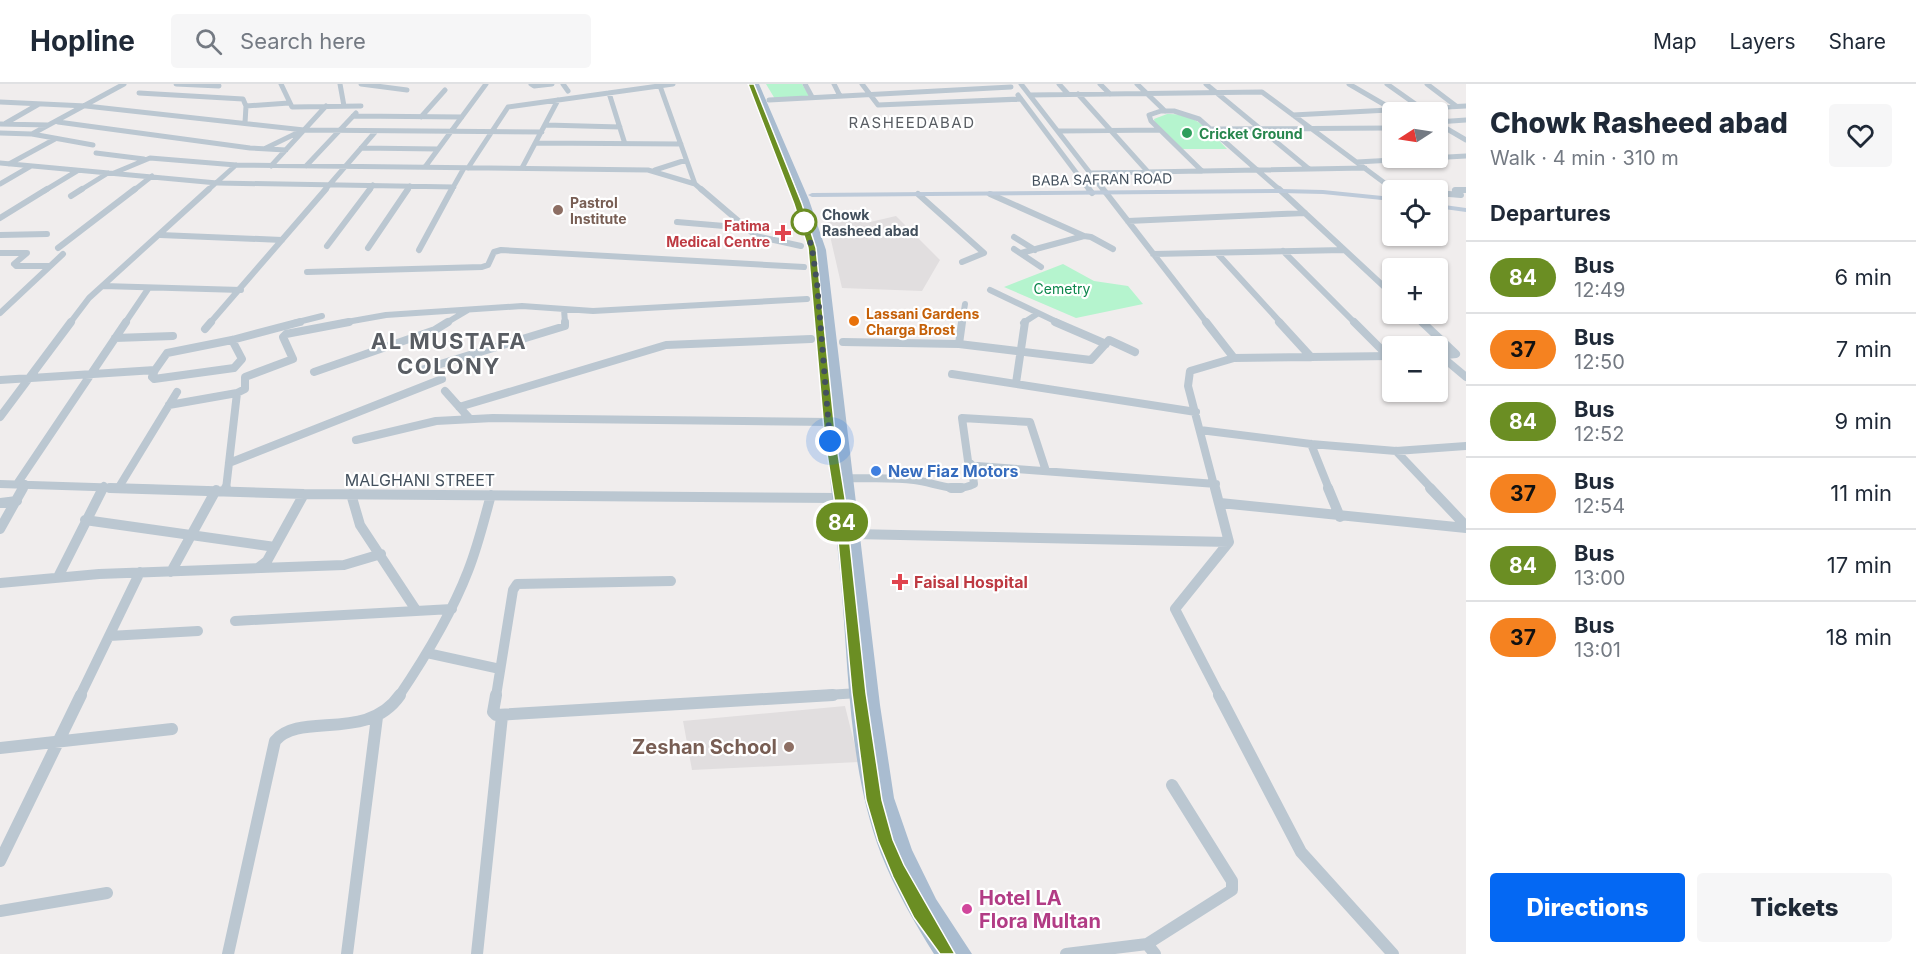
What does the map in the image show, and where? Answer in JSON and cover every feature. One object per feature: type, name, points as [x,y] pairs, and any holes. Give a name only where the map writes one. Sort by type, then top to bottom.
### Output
[{"type":"main road","points":[[751,84],[798,204],[812,248],[859,693],[874,800],[886,841],[920,912],[946,954]]},
{"type":"main road","points":[[756,84],[805,200],[821,250],[872,705],[885,798],[904,853],[929,906],[962,954]]},
{"type":"main road","name":"BABA SAFRAN ROAD","points":[[812,195],[1281,191],[1323,192],[1382,199]]},
{"type":"main road","points":[[1448,208],[1466,210]]},
{"type":"street","points":[[32,134],[58,122],[124,84]]},
{"type":"street","points":[[176,84],[218,85],[223,97]]},
{"type":"street","points":[[281,84],[292,107],[361,106],[306,166]]},
{"type":"street","points":[[340,84],[344,106]]},
{"type":"street","points":[[361,84],[407,90]]},
{"type":"street","points":[[425,167],[486,84]]},
{"type":"street","points":[[531,84],[534,86],[552,84]]},
{"type":"street","points":[[563,84],[568,91]]},
{"type":"street","points":[[419,250],[454,187],[508,107],[673,84]]},
{"type":"street","points":[[805,84],[812,97]]},
{"type":"street","points":[[834,84],[840,96]]},
{"type":"street","points":[[862,84],[878,105],[1021,99]]},
{"type":"street","points":[[932,84],[947,102]]},
{"type":"street","points":[[1021,84],[1234,357]]},
{"type":"street","points":[[1059,84],[1068,94]]},
{"type":"street","points":[[1101,84],[1110,94]]},
{"type":"street","points":[[1137,84],[1165,111]]},
{"type":"street","points":[[1172,84],[1183,93]]},
{"type":"street","points":[[1206,84],[1309,169]]},
{"type":"street","points":[[1253,84],[1382,181]]},
{"type":"street","points":[[1349,84],[1382,103]]},
{"type":"street","points":[[1387,84],[1412,102]]},
{"type":"street","points":[[1427,84],[1456,106]]},
{"type":"street","points":[[769,100],[1010,85],[1092,193]]},
{"type":"street","points":[[660,86],[695,184]]},
{"type":"street","points":[[421,117],[445,90]]},
{"type":"street","points":[[139,93],[243,99],[246,106],[245,123]]},
{"type":"street","points":[[609,93],[625,144]]},
{"type":"street","points":[[1030,95],[1263,93]]},
{"type":"street","points":[[1078,94],[1148,172]]},
{"type":"street","points":[[522,168],[558,100]]},
{"type":"street","points":[[0,102],[86,106],[304,130],[542,132]]},
{"type":"street","points":[[246,106],[289,103]]},
{"type":"street","points":[[2,124],[39,104]]},
{"type":"street","points":[[271,166],[326,106]]},
{"type":"street","points":[[1448,106],[1466,106]]},
{"type":"street","points":[[1293,115],[1382,110]]},
{"type":"street","points":[[1202,171],[1150,121],[1149,115],[1165,111],[1193,116],[1281,191],[1382,285]]},
{"type":"street","points":[[353,116],[462,117]]},
{"type":"street","points":[[1448,121],[1466,120]]},
{"type":"street","points":[[58,122],[286,150]]},
{"type":"street","points":[[2,124],[50,126]]},
{"type":"street","points":[[546,125],[620,127]]},
{"type":"street","points":[[1210,129],[1382,128]]},
{"type":"street","points":[[1448,129],[1466,140]]},
{"type":"street","points":[[264,149],[304,130]]},
{"type":"street","points":[[205,329],[241,290],[376,130]]},
{"type":"street","points":[[1059,131],[1160,130]]},
{"type":"street","points":[[0,133],[32,134],[93,146]]},
{"type":"street","points":[[9,164],[55,139]]},
{"type":"street","points":[[536,143],[681,144]]},
{"type":"street","points":[[361,148],[438,149]]},
{"type":"street","points":[[96,153],[144,159],[236,165],[652,171],[695,184],[756,236],[801,246]]},
{"type":"street","points":[[1357,162],[1466,156]]},
{"type":"street","points":[[71,196],[111,173],[144,159]]},
{"type":"street","points":[[652,171],[686,160]]},
{"type":"street","points":[[0,164],[217,183],[454,187]]},
{"type":"street","points":[[0,417],[89,298],[236,165]]},
{"type":"street","points":[[0,184],[31,166]]},
{"type":"street","points":[[1091,173],[1365,168]]},
{"type":"street","points":[[0,218],[78,170]]},
{"type":"street","points":[[0,313],[49,266],[61,251],[152,176]]},
{"type":"street","points":[[327,246],[373,185]]},
{"type":"street","points":[[368,248],[410,186]]},
{"type":"street","points":[[1448,194],[1461,195],[1455,190],[1466,190]]},
{"type":"street","points":[[918,194],[984,253],[962,262]]},
{"type":"street","points":[[990,194],[1084,236],[1091,237],[1113,249]]},
{"type":"street","points":[[1128,220],[1305,213]]},
{"type":"street","points":[[677,222],[748,228]]},
{"type":"street","points":[[0,235],[47,234]]},
{"type":"street","points":[[160,236],[282,240]]},
{"type":"street","points":[[1021,254],[1084,236]]},
{"type":"street","points":[[1014,237],[1035,250]]},
{"type":"street","points":[[1014,249],[1041,267]]},
{"type":"street","points":[[307,272],[482,267],[488,266],[495,252],[501,250],[804,267]]},
{"type":"street","points":[[1154,254],[1344,250]]},
{"type":"street","points":[[1282,251],[1382,348]]},
{"type":"street","points":[[0,253],[27,253],[15,264],[16,266],[49,266]]},
{"type":"street","points":[[1217,253],[1311,357]]},
{"type":"street","points":[[103,286],[148,290],[194,288],[241,290]]},
{"type":"street","points":[[0,529],[17,501],[21,484],[148,290]]},
{"type":"street","points":[[990,290],[1036,314],[1106,344]]},
{"type":"street","points":[[169,405],[237,393],[245,389],[245,377],[292,360],[283,337],[286,334],[376,316],[522,306],[593,311],[807,299]]},
{"type":"street","points":[[959,344],[965,304]]},
{"type":"street","points":[[314,372],[435,330],[470,309]]},
{"type":"street","points":[[421,370],[565,326],[564,309]]},
{"type":"street","points":[[1016,382],[1023,323],[1036,314]]},
{"type":"street","points":[[232,340],[242,360],[234,368],[152,379],[155,370],[167,353],[232,340],[322,316]]},
{"type":"street","points":[[1424,324],[1437,336]]},
{"type":"street","points":[[115,338],[173,336]]},
{"type":"street","points":[[459,407],[666,345],[811,339]]},
{"type":"street","points":[[843,342],[959,344],[1091,360],[1109,340],[1135,352]]},
{"type":"street","points":[[1448,346],[1456,354],[1448,355]]},
{"type":"street","points":[[1229,542],[1216,484],[1188,386],[1190,371],[1234,357],[1382,356]]},
{"type":"street","points":[[1448,363],[1466,377]]},
{"type":"street","points":[[0,380],[155,370]]},
{"type":"street","points":[[952,374],[1016,382],[1196,412]]},
{"type":"street","points":[[229,463],[442,380]]},
{"type":"street","points":[[445,391],[470,419]]},
{"type":"street","points":[[119,487],[177,392]]},
{"type":"street","points":[[171,572],[190,536],[221,490],[229,463],[237,393]]},
{"type":"street","points":[[1046,471],[1030,422],[963,418],[968,461],[973,466],[1216,484]]},
{"type":"street","points":[[356,440],[436,421],[470,419],[829,422]]},
{"type":"street","points":[[1200,430],[1396,452],[1466,446]]},
{"type":"street","points":[[1311,444],[1340,517]]},
{"type":"street","points":[[1396,452],[1466,527]]},
{"type":"street","points":[[847,478],[916,480],[926,485],[967,488],[974,484],[973,466]]},
{"type":"street","name":"MALGHANI STREET","points":[[0,484],[304,494],[839,498]]},
{"type":"street","points":[[58,577],[104,486]]},
{"type":"street","points":[[258,568],[267,561],[304,494]]},
{"type":"street","points":[[351,494],[360,525],[416,610]]},
{"type":"street","points":[[228,954],[275,741],[280,735],[290,730],[377,717],[391,708],[452,609],[466,578],[491,495]]},
{"type":"street","points":[[0,503],[17,501]]},
{"type":"street","points":[[1220,503],[1340,517],[1466,527]]},
{"type":"street","points":[[85,520],[275,547]]},
{"type":"street","points":[[853,534],[1229,542]]},
{"type":"street","points":[[1229,542],[1175,609],[1301,852],[1393,954]]},
{"type":"street","points":[[0,583],[140,572],[344,565],[381,554]]},
{"type":"street","points":[[0,861],[140,572]]},
{"type":"street","points":[[671,581],[517,584],[513,590],[493,712],[502,716],[859,693]]},
{"type":"street","points":[[235,621],[452,609]]},
{"type":"street","points":[[109,636],[198,631]]},
{"type":"street","points":[[427,653],[500,669]]},
{"type":"street","points":[[477,954],[502,716]]},
{"type":"street","points":[[347,954],[377,717]]},
{"type":"street","points":[[0,748],[172,729]]},
{"type":"street","points":[[1066,954],[1151,949],[1232,890],[1233,886],[1172,785]]},
{"type":"street","points":[[0,911],[107,893]]},
{"type":"shaded area","points":[[825,214],[856,214],[866,223],[896,216],[940,260],[922,291],[842,288]]},
{"type":"shaded area","points":[[845,706],[859,762],[692,770],[683,721]]},
{"type":"green space","points":[[766,84],[802,84],[810,97],[775,99]]},
{"type":"green space","points":[[1167,114],[1186,116],[1201,124],[1227,149],[1181,149],[1155,124],[1154,119]]},
{"type":"green space","name":"Cemetry","points":[[1063,264],[1094,281],[1128,286],[1143,304],[1076,318],[1004,287]]},
{"type":"bus line","name":"84","points":[[751,84],[798,204],[812,248],[830,441],[839,498],[859,693],[874,800],[898,871],[946,954]]},
{"type":"place","name":"Cricket Ground","points":[[1187,133]]},
{"type":"place","name":"Pastrol Institute","points":[[558,210]]},
{"type":"place","name":"Chowk Rasheed abad","points":[[804,222]]},
{"type":"place","name":"Fatima Medical Centre","points":[[783,233]]},
{"type":"place","name":"Lassani Gardens Charga Brost","points":[[854,321]]},
{"type":"place","name":"New Fiaz Motors","points":[[876,471]]},
{"type":"place","name":"Faisal Hospital","points":[[900,582]]},
{"type":"place","name":"Zeshan School","points":[[789,747]]},
{"type":"place","name":"Hotel LA Flora Multan","points":[[967,909]]},
{"type":"district","name":"RASHEEDABAD","points":[[912,122]]},
{"type":"district","name":"AL MUSTAFA COLONY","points":[[449,354]]},
{"type":"route","points":[[804,222],[812,248],[817,283],[830,441]]}]
